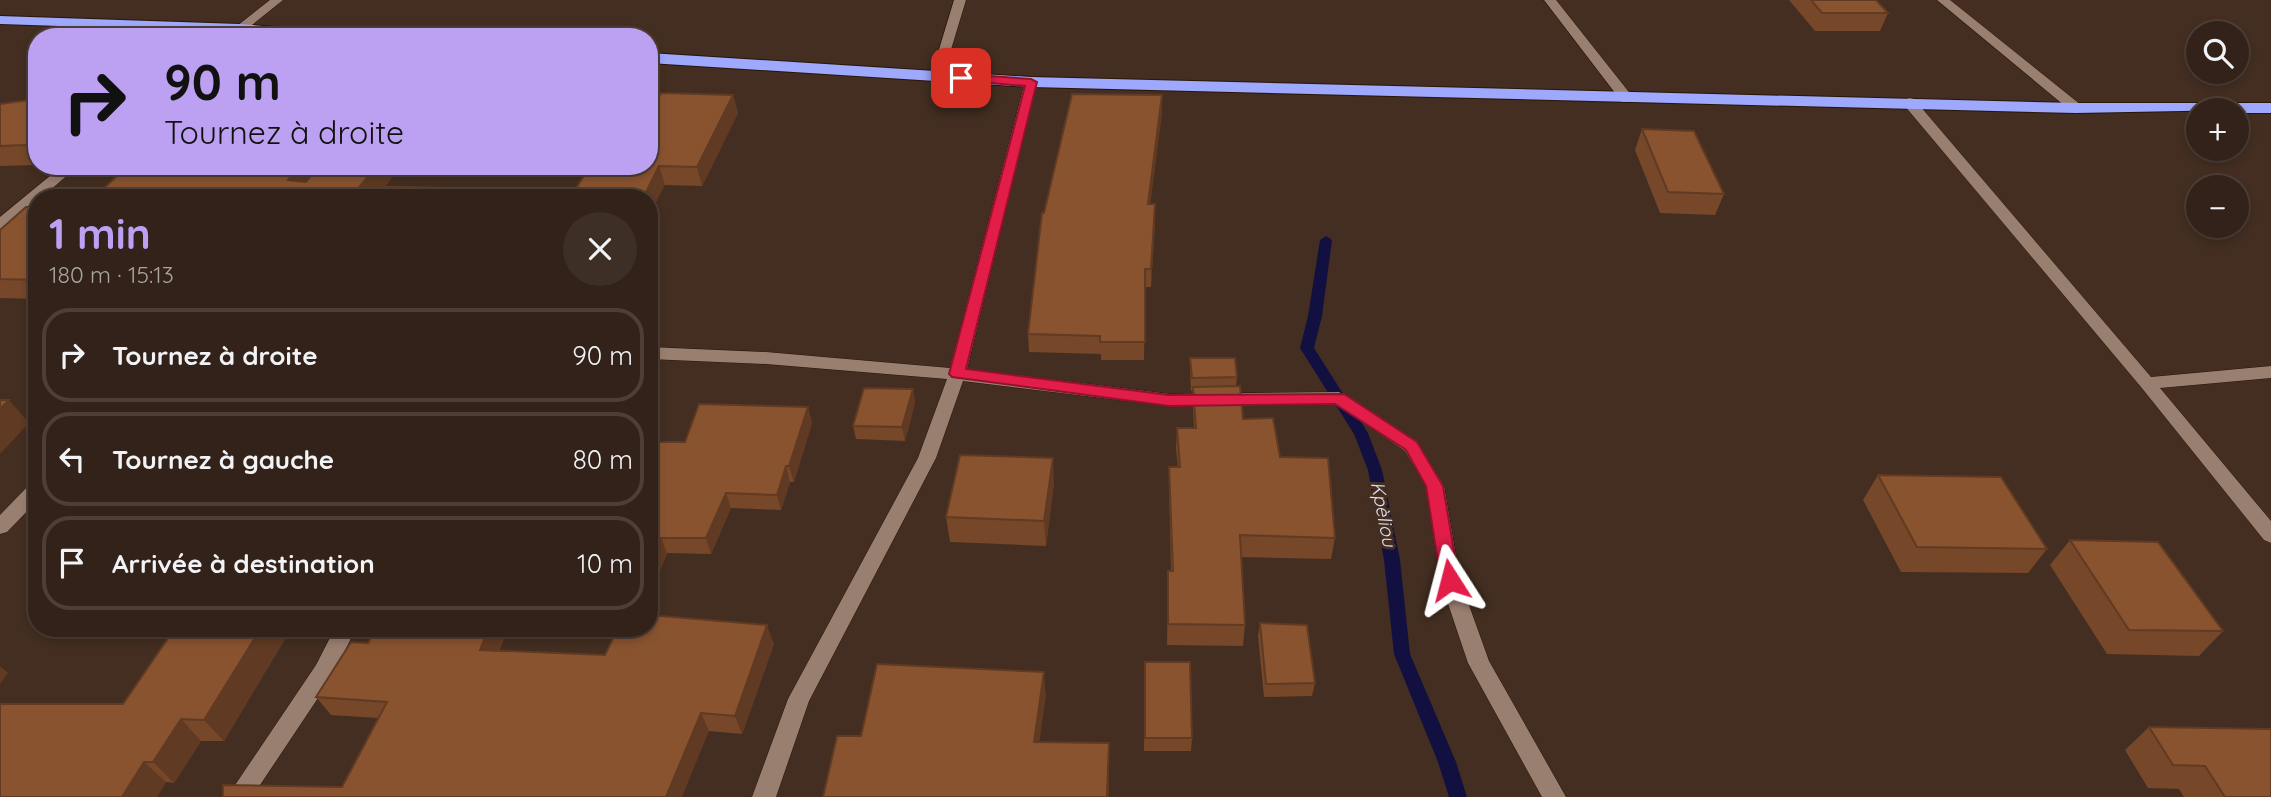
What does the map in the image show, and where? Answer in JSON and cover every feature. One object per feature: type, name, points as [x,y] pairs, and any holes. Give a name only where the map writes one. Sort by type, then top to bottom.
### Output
[{"type":"highway","points":[[0,20],[157,28]]},
{"type":"highway","points":[[658,59],[1031,82],[1627,99],[1909,102],[2076,108],[2271,108]]},
{"type":"street","points":[[240,28],[277,0]]},
{"type":"street","points":[[937,76],[960,0]]},
{"type":"street","points":[[1550,0],[1627,99]]},
{"type":"street","points":[[1943,0],[2076,108]]},
{"type":"street","points":[[764,797],[799,699],[927,458],[957,374],[1031,82]]},
{"type":"street","points":[[1909,102],[2147,383],[2271,535]]},
{"type":"street","points":[[43,189],[60,175]]},
{"type":"street","points":[[0,224],[28,201]]},
{"type":"street","points":[[658,353],[766,358],[957,374],[1169,400],[1339,398],[1411,446],[1435,486],[1450,580],[1479,663],[1554,797]]},
{"type":"street","points":[[2147,383],[2271,372]]},
{"type":"street","points":[[0,527],[28,498]]},
{"type":"street","points":[[239,797],[324,671],[341,637]]},
{"type":"building","points":[[1811,0],[1876,0],[1888,13],[1822,13]]},
{"type":"building","points":[[661,93],[733,95],[697,167],[658,168],[658,98]]},
{"type":"building","points":[[1072,94],[1162,95],[1148,204],[1155,204],[1151,269],[1145,269],[1145,342],[1100,342],[1100,336],[1028,334],[1042,213]]},
{"type":"building","points":[[28,100],[26,145],[0,146],[0,104]]},
{"type":"building","points":[[1642,129],[1694,131],[1724,194],[1668,192]]},
{"type":"building","points":[[118,175],[292,175],[288,180],[306,182],[311,175],[369,175],[360,186],[446,188],[445,189],[103,189]]},
{"type":"building","points":[[584,175],[654,175],[648,189],[576,189]]},
{"type":"building","points":[[28,207],[28,280],[0,279],[0,230]]},
{"type":"building","points":[[1190,358],[1235,358],[1237,377],[1192,378]]},
{"type":"building","points":[[1240,386],[1243,419],[1273,418],[1280,457],[1328,458],[1335,538],[1240,535],[1245,625],[1168,624],[1168,571],[1173,571],[1169,467],[1180,467],[1177,428],[1196,428],[1193,387]]},
{"type":"building","points":[[864,388],[913,389],[902,427],[853,426]]},
{"type":"building","points":[[0,400],[9,400],[0,409]]},
{"type":"building","points":[[699,404],[808,407],[777,495],[726,493],[706,538],[661,538],[658,545],[658,442],[685,442]]},
{"type":"building","points":[[960,455],[1053,458],[1044,521],[946,517]]},
{"type":"building","points":[[1878,475],[2001,477],[2047,549],[1917,547]]},
{"type":"building","points":[[2070,540],[2158,542],[2223,631],[2129,630]]},
{"type":"building","points":[[658,616],[767,625],[735,716],[701,713],[666,797],[223,797],[223,785],[342,787],[387,702],[316,697],[351,642],[368,643],[371,637],[485,637],[480,650],[605,655],[614,637],[658,637]]},
{"type":"building","points":[[1260,623],[1307,625],[1315,683],[1266,684]]},
{"type":"building","points":[[169,637],[255,637],[204,720],[181,719],[153,762],[144,762],[122,797],[0,797],[0,704],[123,704]]},
{"type":"building","points":[[1145,662],[1190,662],[1192,738],[1145,738]]},
{"type":"building","points":[[877,664],[1044,672],[1034,742],[1109,743],[1107,797],[823,797],[837,736],[861,736]]},
{"type":"building","points":[[2149,727],[2271,729],[2271,797],[2225,797],[2205,766],[2173,765]]},
{"type":"waterway","name":"Kpèliou","points":[[1326,240],[1315,316],[1307,348],[1361,433],[1375,470],[1392,560],[1402,654],[1447,762],[1458,797]]},
{"type":"route","points":[[961,78],[1031,82],[957,374],[1169,400],[1339,398],[1411,446],[1435,486],[1450,580]]}]
